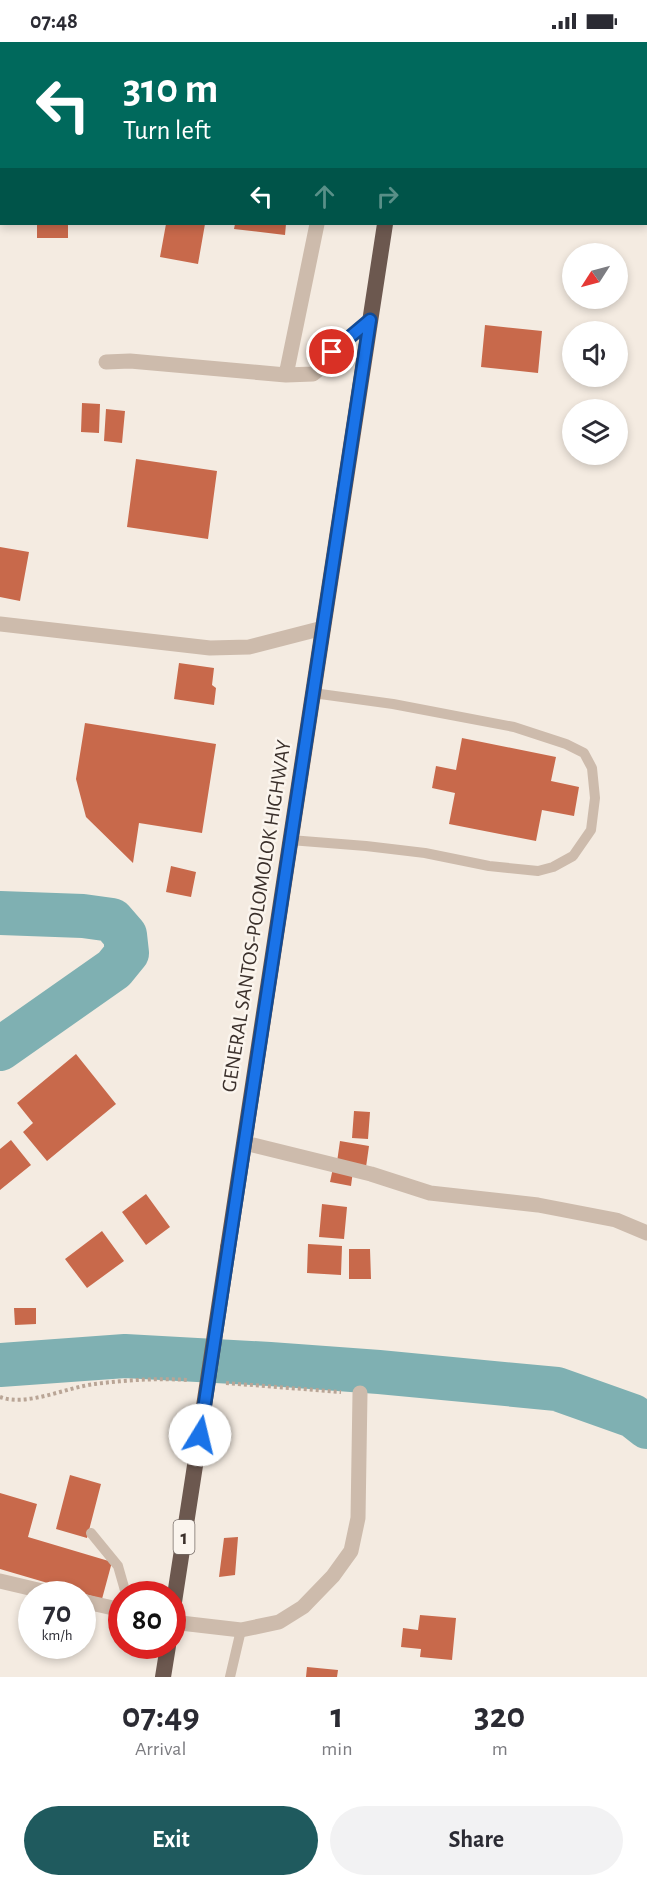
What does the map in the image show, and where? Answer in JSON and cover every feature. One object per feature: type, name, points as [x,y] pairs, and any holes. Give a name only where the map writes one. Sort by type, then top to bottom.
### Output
[{"type":"highway","name":"GENERAL SANTOS-POLOMOLOK HIGHWAY","points":[[177,1581],[385,225]]},
{"type":"highway","points":[[163,1677],[166,1659]]},
{"type":"street","points":[[286,375],[317,225]]},
{"type":"street","points":[[106,362],[130,361],[286,375],[313,374],[324,365],[332,352],[370,320]]},
{"type":"street","points":[[0,624],[210,648],[249,647],[323,628]]},
{"type":"street","points":[[244,1143],[371,1174],[430,1192],[538,1204],[616,1220],[647,1233]]},
{"type":"street","points":[[186,1624],[242,1630],[279,1622],[303,1606],[333,1576],[351,1551],[358,1518],[360,1393]]},
{"type":"street","points":[[0,1581],[18,1585]]},
{"type":"lane","points":[[290,840],[413,851],[489,866],[538,871],[553,867],[573,856],[591,830],[595,798],[592,768],[584,753],[566,744],[514,727],[393,704],[313,693]]},
{"type":"lane","points":[[91,1533],[118,1566],[122,1581]]},
{"type":"lane","points":[[230,1677],[242,1630]]},
{"type":"path","points":[[0,1397],[9,1400],[40,1397],[94,1384],[169,1378],[192,1380]]},
{"type":"path","points":[[216,1382],[360,1393]]},
{"type":"building","points":[[37,225],[68,225],[68,238],[37,238]]},
{"type":"building","points":[[166,225],[205,225],[198,264],[160,257]]},
{"type":"building","points":[[235,225],[286,225],[285,235],[234,229]]},
{"type":"building","points":[[485,325],[542,331],[538,373],[481,367]]},
{"type":"building","points":[[82,403],[100,404],[99,433],[81,432]]},
{"type":"building","points":[[106,409],[125,411],[122,443],[104,441]]},
{"type":"building","points":[[136,459],[217,471],[208,539],[127,527]]},
{"type":"building","points":[[0,547],[29,552],[20,601],[0,597]]},
{"type":"building","points":[[179,663],[214,668],[212,685],[216,688],[214,705],[174,699]]},
{"type":"building","points":[[85,723],[216,744],[202,833],[139,823],[133,863],[86,817],[76,779]]},
{"type":"building","points":[[462,738],[556,757],[551,781],[579,787],[574,816],[542,810],[536,841],[449,824],[455,793],[432,788],[436,766],[456,770]]},
{"type":"building","points":[[171,866],[196,872],[191,897],[166,892]]},
{"type":"building","points":[[76,1054],[116,1104],[47,1161],[23,1132],[33,1123],[17,1103]]},
{"type":"building","points":[[354,1111],[370,1112],[368,1139],[352,1138]]},
{"type":"building","points":[[11,1140],[31,1165],[0,1190],[0,1149]]},
{"type":"building","points":[[340,1141],[369,1146],[366,1167],[337,1162]]},
{"type":"building","points":[[333,1168],[353,1171],[351,1186],[330,1182]]},
{"type":"building","points":[[146,1194],[170,1227],[146,1245],[122,1212]]},
{"type":"building","points":[[322,1204],[347,1207],[344,1239],[319,1237]]},
{"type":"building","points":[[102,1231],[124,1261],[87,1288],[65,1259]]},
{"type":"building","points":[[308,1244],[342,1246],[341,1275],[307,1273]]},
{"type":"building","points":[[349,1249],[370,1249],[371,1279],[349,1279]]},
{"type":"building","points":[[14,1308],[36,1308],[36,1324],[15,1325]]},
{"type":"building","points":[[70,1475],[101,1484],[87,1538],[56,1529]]},
{"type":"building","points":[[0,1493],[37,1504],[28,1537],[112,1562],[102,1599],[96,1597],[96,1581],[41,1581],[0,1569]]},
{"type":"building","points":[[238,1537],[235,1575],[219,1577],[224,1538]]},
{"type":"building","points":[[420,1615],[456,1618],[452,1660],[420,1657],[421,1649],[401,1647],[403,1628],[418,1630]]},
{"type":"building","points":[[307,1667],[338,1670],[337,1677],[306,1677]]},
{"type":"waterway","points":[[0,913],[83,916],[112,920],[125,935],[127,953],[114,969],[0,1049]]},
{"type":"waterway","points":[[0,1365],[125,1356],[379,1372],[557,1389],[633,1416],[647,1427]]},
{"type":"route","points":[[200,1435],[370,320],[332,352]]}]
